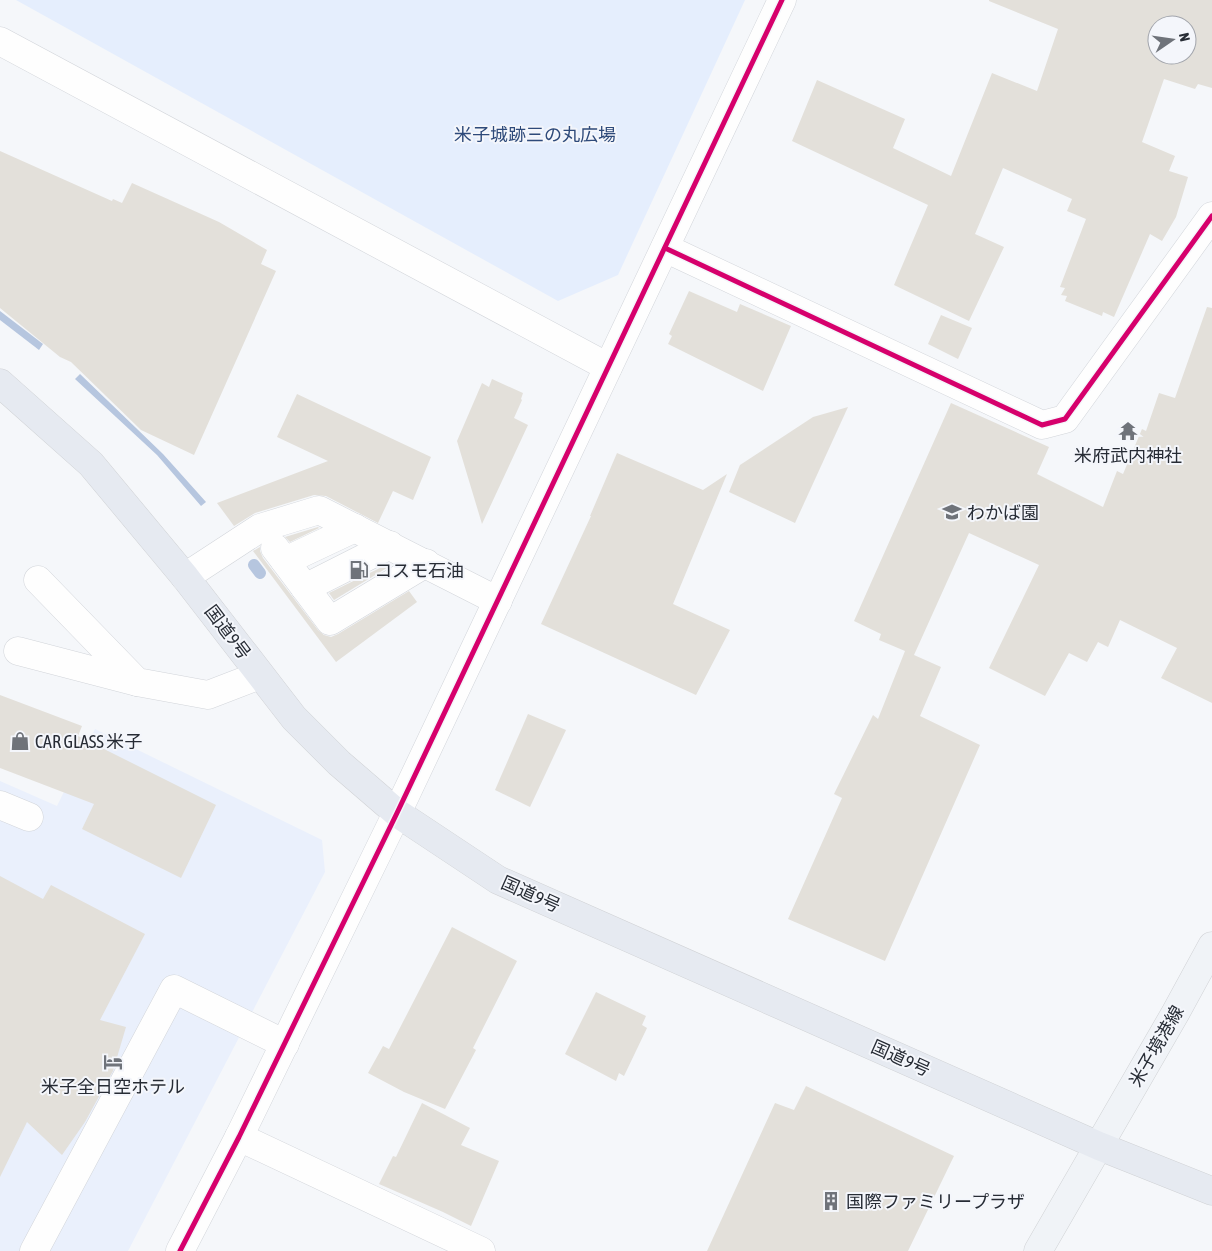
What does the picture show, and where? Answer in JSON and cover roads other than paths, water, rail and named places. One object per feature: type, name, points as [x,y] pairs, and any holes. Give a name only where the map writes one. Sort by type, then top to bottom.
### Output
[{"type":"highway","name":"国道9号","points":[[0,383],[90,464],[185,577],[294,718],[339,763],[398,813],[498,880],[1099,1146],[1212,1191]]},
{"type":"main road","name":"米子境港線","points":[[1038,1251],[1212,946]]},
{"type":"street","points":[[180,1251],[239,1137],[398,813],[782,0]]},
{"type":"street","points":[[0,40],[608,367]]},
{"type":"street","points":[[665,248],[1042,425],[1065,419],[1212,216]]},
{"type":"street","points":[[185,577],[260,528],[319,510],[498,600]]},
{"type":"street","points":[[260,528],[330,621],[426,563]]},
{"type":"street","points":[[285,561],[355,528]]},
{"type":"street","points":[[305,588],[390,545]]},
{"type":"street","points":[[38,580],[137,682]]},
{"type":"street","points":[[18,651],[137,682],[208,695],[260,675]]},
{"type":"street","points":[[0,805],[30,817]]},
{"type":"street","points":[[34,1251],[174,989],[285,1044]]},
{"type":"street","points":[[239,1137],[481,1251]]},
{"type":"water","points":[[0,311],[43,344],[39,350],[0,320]]},
{"type":"water","points":[[80,374],[163,454],[206,502],[201,506],[157,455],[75,379]]},
{"type":"waterway","points":[[254,565],[260,573]]},
{"type":"place","name":"米府武内神社","points":[[1128,431]]},
{"type":"place","name":"わかば園","points":[[952,512]]},
{"type":"place","name":"コスモ石油","points":[[359,570]]},
{"type":"place","name":"CAR GLASS 米子","points":[[20,741]]},
{"type":"place","name":"米子全日空ホテル","points":[[113,1062]]},
{"type":"place","name":"国際ファミリープラザ","points":[[831,1201]]},
{"type":"park label","name":"米子城跡三の丸広場","points":[[535,134]]}]
